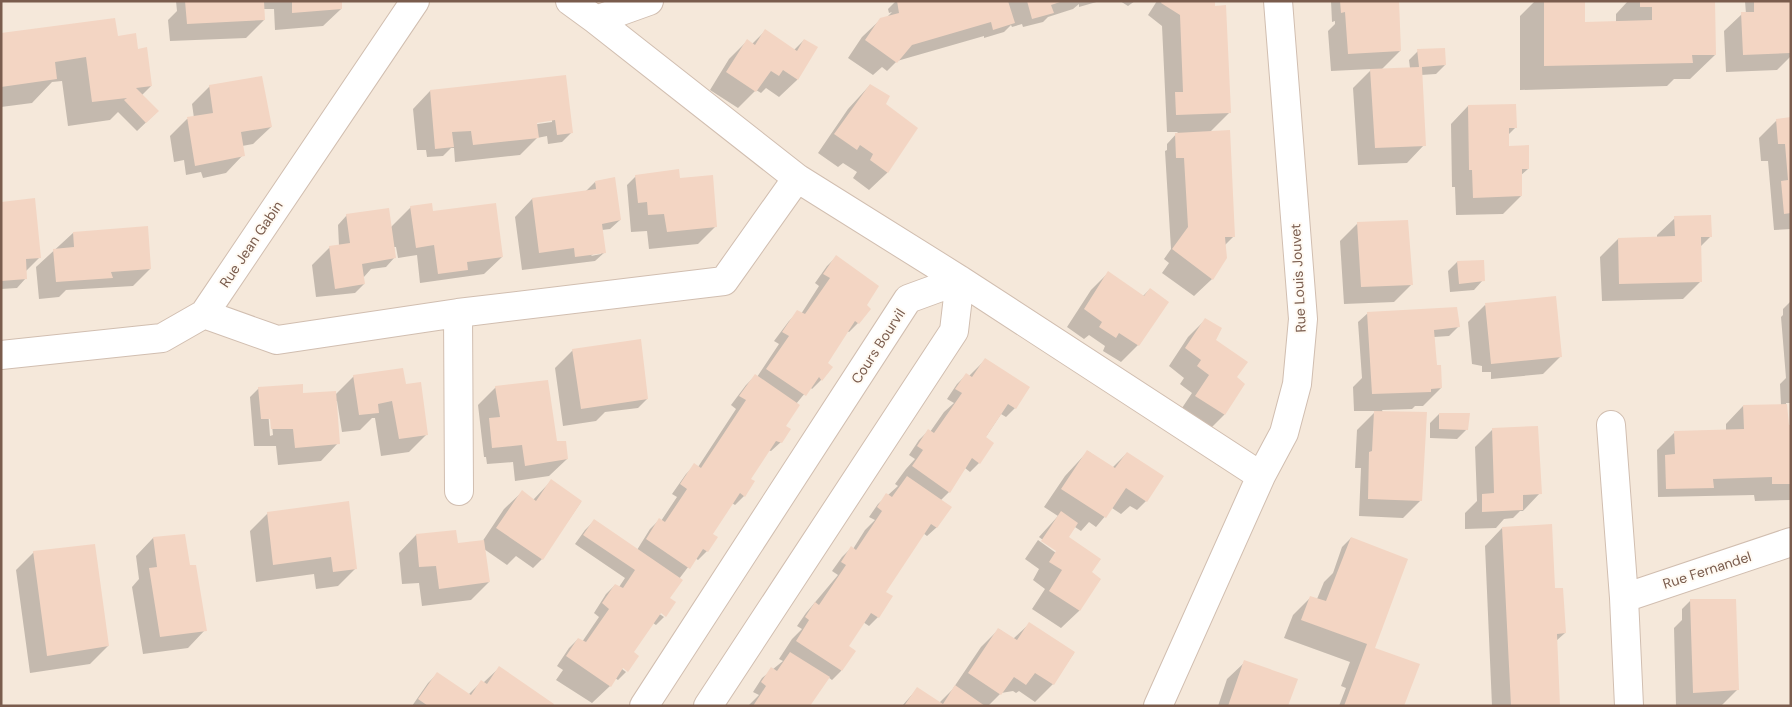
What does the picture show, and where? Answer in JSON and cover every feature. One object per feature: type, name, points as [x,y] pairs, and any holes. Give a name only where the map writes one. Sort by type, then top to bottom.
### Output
[{"type":"street","name":"Rue Jean Gabin","points":[[1,355],[162,338],[204,314],[415,1]]},
{"type":"street","points":[[570,1],[798,178],[960,280],[1261,476]]},
{"type":"street","points":[[596,20],[650,1]]},
{"type":"street","name":"Rue Louis Jouvet","points":[[1158,706],[1261,476],[1284,433],[1297,384],[1303,319],[1278,1]]},
{"type":"street","points":[[204,314],[277,340],[458,313],[724,281],[798,178]]},
{"type":"street","points":[[708,706],[954,331],[960,280]]},
{"type":"street","name":"Cours Bourvil","points":[[644,706],[908,299],[960,280]]},
{"type":"street","points":[[458,313],[459,491]]},
{"type":"street","points":[[1611,425],[1624,598],[1628,706]]},
{"type":"street","name":"Rue Fernandel","points":[[1624,598],[1791,542]]},
{"type":"shaded area","points":[[1,1],[1791,1],[1791,706],[1,706]]},
{"type":"building","points":[[185,1],[264,1],[265,20],[187,24]]},
{"type":"building","points":[[292,1],[342,1],[342,9],[292,13]]},
{"type":"building","points":[[897,1],[1008,1],[1015,23],[993,30],[991,22],[912,45],[897,63],[865,40],[880,18],[899,13]]},
{"type":"building","points":[[1027,1],[1060,2],[1051,5],[1054,13],[1032,19]]},
{"type":"building","points":[[1162,1],[1215,1],[1215,6],[1226,5],[1231,113],[1176,115],[1175,92],[1183,92],[1180,15],[1161,3]]},
{"type":"building","points":[[1340,1],[1399,1],[1401,51],[1348,54],[1345,12],[1341,13]]},
{"type":"building","points":[[1544,1],[1585,1],[1585,22],[1652,20],[1652,7],[1640,7],[1640,1],[1715,1],[1716,55],[1692,55],[1693,63],[1544,66]]},
{"type":"building","points":[[1754,1],[1791,1],[1791,53],[1743,55],[1741,12],[1754,12]]},
{"type":"building","points":[[115,18],[118,36],[136,33],[138,49],[147,47],[152,86],[136,88],[159,111],[146,123],[124,100],[127,98],[92,102],[86,57],[55,62],[57,79],[1,87],[1,33]]},
{"type":"building","points":[[765,29],[797,51],[804,39],[818,47],[798,80],[783,70],[779,76],[771,71],[756,92],[726,72],[747,39],[755,45]]},
{"type":"building","points":[[1445,48],[1446,65],[1422,67],[1426,146],[1375,148],[1370,69],[1419,67],[1417,49]]},
{"type":"building","points":[[566,75],[573,133],[557,135],[555,120],[537,123],[539,138],[473,145],[471,131],[452,132],[454,147],[435,149],[430,90]]},
{"type":"building","points":[[262,76],[272,127],[241,132],[245,156],[195,166],[187,117],[213,113],[209,85]]},
{"type":"building","points":[[870,84],[890,96],[886,104],[918,128],[888,173],[870,160],[873,154],[860,145],[857,150],[834,134]]},
{"type":"building","points":[[1516,104],[1517,128],[1509,128],[1509,146],[1529,145],[1529,169],[1522,169],[1522,196],[1473,198],[1472,170],[1469,170],[1468,105]]},
{"type":"building","points":[[1791,117],[1791,213],[1784,214],[1781,181],[1788,180],[1785,144],[1778,144],[1776,119]]},
{"type":"building","points":[[1230,130],[1235,237],[1225,237],[1227,258],[1213,280],[1172,249],[1188,227],[1184,158],[1176,158],[1175,133]]},
{"type":"building","points":[[679,169],[680,178],[713,175],[717,227],[667,232],[664,214],[648,215],[647,202],[638,203],[635,175]]},
{"type":"building","points":[[615,177],[621,220],[602,224],[606,253],[575,257],[574,248],[539,253],[532,198],[596,189],[595,181]]},
{"type":"building","points":[[35,198],[41,258],[26,259],[27,279],[1,281],[1,202]]},
{"type":"building","points":[[432,203],[433,211],[496,203],[503,257],[467,262],[468,270],[438,274],[434,245],[416,248],[410,206]]},
{"type":"building","points":[[389,208],[396,258],[362,264],[365,284],[335,289],[329,246],[350,243],[346,214]]},
{"type":"building","points":[[1711,215],[1712,237],[1701,237],[1702,282],[1619,284],[1618,238],[1675,236],[1674,216]]},
{"type":"building","points":[[1408,220],[1413,285],[1361,287],[1357,222]]},
{"type":"building","points":[[148,226],[151,269],[111,272],[113,278],[56,282],[53,249],[74,247],[73,232]]},
{"type":"building","points":[[836,255],[879,286],[867,305],[871,309],[859,324],[855,321],[828,363],[833,367],[822,381],[819,377],[806,396],[766,369],[789,336],[782,332],[797,310],[805,314],[830,278],[823,274]]},
{"type":"building","points":[[1484,260],[1485,281],[1459,284],[1457,261]]},
{"type":"building","points":[[1108,271],[1144,296],[1150,288],[1169,302],[1139,346],[1119,333],[1116,338],[1099,327],[1102,322],[1084,309]]},
{"type":"building","points":[[1556,296],[1562,357],[1491,364],[1485,303]]},
{"type":"building","points":[[1457,307],[1460,327],[1434,330],[1437,365],[1441,365],[1442,388],[1431,389],[1431,392],[1372,394],[1367,312]]},
{"type":"building","points":[[1205,318],[1222,328],[1216,340],[1248,362],[1237,377],[1245,384],[1225,415],[1195,396],[1209,375],[1197,366],[1201,360],[1185,348]]},
{"type":"building","points":[[641,339],[648,399],[581,409],[572,349]]},
{"type":"building","points":[[985,358],[1030,387],[1016,409],[1008,404],[986,437],[994,443],[980,464],[972,458],[950,493],[912,466],[923,450],[917,446],[928,429],[934,433],[962,393],[955,389],[966,373],[972,377]]},
{"type":"building","points":[[403,368],[406,384],[421,382],[428,435],[399,439],[392,401],[378,404],[379,413],[359,415],[353,375]]},
{"type":"building","points":[[755,374],[800,405],[786,426],[791,429],[782,443],[776,441],[751,479],[755,481],[745,497],[740,493],[713,534],[718,537],[708,552],[703,549],[690,569],[646,539],[659,518],[665,522],[687,489],[680,484],[694,463],[701,468],[746,400],[739,396]]},
{"type":"building","points":[[548,380],[557,441],[566,441],[568,459],[525,466],[522,445],[492,448],[489,418],[500,417],[495,386]]},
{"type":"building","points":[[303,384],[303,393],[336,391],[340,444],[295,448],[293,429],[271,429],[270,419],[261,419],[258,387]]},
{"type":"building","points":[[1787,404],[1789,425],[1791,425],[1791,484],[1772,484],[1772,477],[1713,479],[1714,488],[1666,489],[1665,455],[1675,454],[1674,431],[1744,429],[1743,405]]},
{"type":"building","points":[[1374,411],[1427,412],[1422,501],[1368,499],[1369,452],[1372,451]]},
{"type":"building","points":[[1439,413],[1470,413],[1468,430],[1439,429]]},
{"type":"building","points":[[1538,426],[1542,494],[1523,495],[1523,510],[1482,512],[1482,494],[1494,493],[1492,428]]},
{"type":"building","points":[[1087,450],[1115,468],[1127,452],[1164,476],[1147,502],[1126,488],[1106,518],[1061,489]]},
{"type":"building","points":[[907,476],[952,507],[937,528],[931,524],[886,592],[893,596],[879,618],[871,613],[849,646],[856,651],[842,671],[796,641],[809,620],[805,617],[815,602],[819,605],[846,565],[841,562],[851,546],[856,550],[882,511],[877,507],[886,493],[892,497]]},
{"type":"building","points":[[551,479],[582,501],[543,560],[496,528],[522,490],[536,501]]},
{"type":"building","points":[[349,501],[357,569],[333,572],[331,557],[273,565],[267,512]]},
{"type":"building","points":[[1061,511],[1078,523],[1069,537],[1101,559],[1092,572],[1101,579],[1080,611],[1049,591],[1062,570],[1049,562],[1056,551],[1041,541]]},
{"type":"building","points":[[594,519],[683,580],[670,598],[676,602],[666,617],[661,613],[634,652],[639,656],[628,672],[623,668],[611,687],[566,656],[578,638],[586,642],[609,609],[602,603],[615,584],[623,588],[635,570],[583,535]]},
{"type":"building","points":[[1552,524],[1555,588],[1563,588],[1566,633],[1557,634],[1560,706],[1511,706],[1502,527]]},
{"type":"building","points":[[456,530],[458,543],[484,540],[490,582],[439,589],[436,566],[419,567],[416,534]]},
{"type":"building","points":[[185,534],[190,565],[196,565],[207,631],[160,637],[149,568],[157,567],[153,537]]},
{"type":"building","points":[[1351,537],[1408,559],[1375,648],[1420,664],[1404,706],[1344,706],[1367,644],[1301,620],[1310,596],[1326,601]]},
{"type":"building","points":[[95,544],[109,646],[47,656],[33,551]]},
{"type":"building","points":[[1690,599],[1736,599],[1739,690],[1693,693]]},
{"type":"building","points":[[1029,622],[1075,652],[1054,685],[1035,673],[1026,685],[1014,677],[1001,695],[968,673],[998,628],[1017,640]]},
{"type":"building","points":[[790,652],[830,677],[810,706],[753,706],[766,686],[761,682],[771,667],[777,671]]},
{"type":"building","points":[[1244,660],[1298,679],[1288,706],[1228,706]]},
{"type":"building","points":[[499,666],[554,704],[553,706],[428,706],[418,699],[437,672],[471,695],[481,680],[487,684]]},
{"type":"building","points":[[955,685],[985,706],[904,706],[917,687],[943,704]]}]
